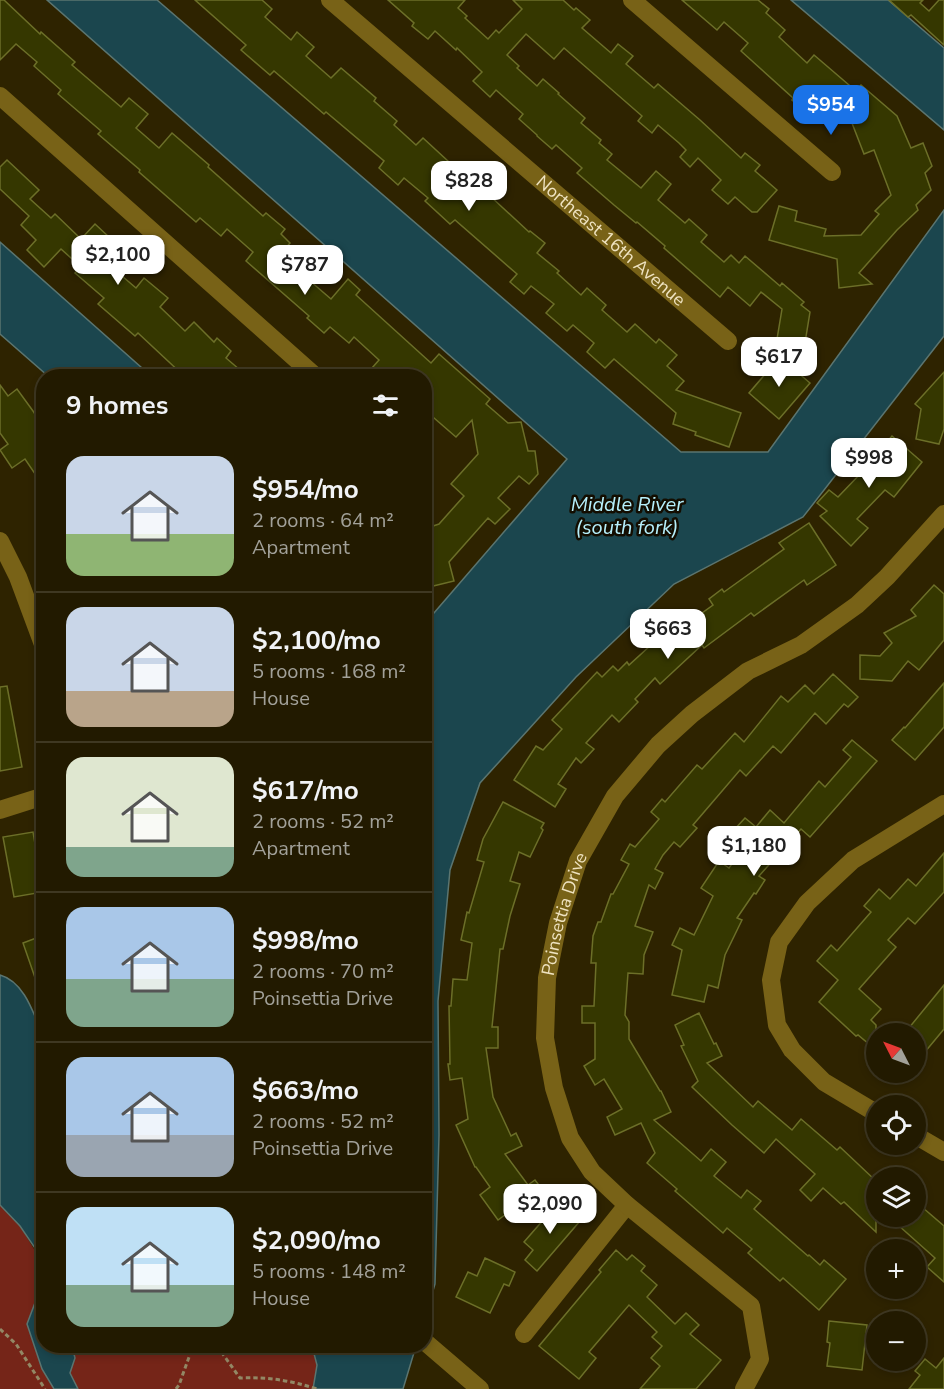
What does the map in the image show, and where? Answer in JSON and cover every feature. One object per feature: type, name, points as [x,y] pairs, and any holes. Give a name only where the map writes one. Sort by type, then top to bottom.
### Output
[{"type":"street","name":"Northeast 16th Avenue","points":[[330,0],[728,341]]},
{"type":"street","points":[[632,0],[832,172]]},
{"type":"street","points":[[0,96],[307,369]]},
{"type":"street","name":"Poinsettia Drive","points":[[744,1389],[760,1359],[751,1306],[627,1204],[592,1172],[570,1138],[554,1088],[545,1038],[547,978],[558,922],[578,861],[615,796],[658,745],[692,714],[748,672],[801,645],[857,605],[941,524]]},
{"type":"street","points":[[0,541],[18,577],[36,625]]},
{"type":"street","points":[[0,810],[36,799]]},
{"type":"street","points":[[866,1107],[824,1082],[792,1050],[777,1025],[771,980],[779,942],[807,903],[853,860],[944,804]]},
{"type":"street","points":[[926,1141],[944,1152]]},
{"type":"street","points":[[524,1334],[627,1204]]},
{"type":"street","points":[[432,1347],[480,1389]]},
{"type":"path","points":[[0,1329],[16,1344],[45,1389]]},
{"type":"path","points":[[176,1389],[190,1353]]},
{"type":"path","points":[[222,1353],[240,1378],[267,1377],[317,1389]]},
{"type":"shaded area","points":[[0,1205],[20,1226],[36,1252],[36,1353],[314,1353],[317,1365],[316,1389],[0,1389]]},
{"type":"water","name":"Middle River (south fork)","points":[[47,0],[157,0],[681,452],[768,452],[944,210],[944,336],[803,517],[674,584],[576,677],[480,783],[450,870],[438,1001],[439,1135],[435,1284],[432,1294],[432,615],[567,459]]},
{"type":"water","points":[[791,0],[888,0],[944,48],[944,130]]},
{"type":"water","points":[[0,242],[143,369],[40,369],[0,334]]},
{"type":"water","points":[[0,975],[9,979],[22,992],[36,1019],[36,1250],[20,1226],[0,1205]]},
{"type":"water","points":[[36,1300],[36,1351],[27,1324]]},
{"type":"water","points":[[37,1353],[74,1353],[75,1358],[70,1373],[78,1389],[54,1389],[42,1369]]},
{"type":"water","points":[[314,1353],[414,1353],[403,1389],[313,1389],[317,1365]]},
{"type":"building","points":[[0,0],[4,0],[40,34],[41,32],[75,62],[72,65],[121,107],[129,98],[148,114],[136,128],[159,148],[172,133],[263,216],[266,213],[285,229],[281,234],[290,243],[285,249],[307,268],[302,274],[331,299],[348,279],[360,290],[356,295],[431,363],[439,354],[490,399],[486,404],[508,423],[521,422],[528,451],[535,451],[538,474],[529,484],[519,476],[498,498],[510,509],[495,524],[488,518],[449,562],[454,581],[432,586],[432,526],[439,524],[464,496],[451,484],[478,454],[472,420],[456,437],[434,418],[432,420],[432,369],[373,369],[379,360],[354,337],[349,343],[330,327],[324,333],[307,318],[309,316],[246,261],[253,252],[227,229],[221,236],[200,218],[196,222],[139,172],[140,170],[98,134],[101,131],[58,94],[61,90],[34,66],[37,62],[16,44],[0,60]]},
{"type":"building","points":[[195,0],[262,0],[272,9],[265,17],[291,40],[297,32],[314,47],[306,56],[331,78],[341,68],[376,98],[374,101],[397,121],[394,125],[416,145],[423,138],[487,197],[489,195],[529,232],[545,243],[537,253],[559,271],[557,273],[581,295],[587,288],[606,305],[602,310],[627,332],[635,324],[656,343],[659,339],[677,355],[667,366],[684,381],[676,390],[741,413],[729,447],[695,435],[696,432],[673,424],[676,413],[614,359],[605,368],[587,352],[594,343],[573,325],[567,331],[546,313],[554,304],[531,286],[524,294],[510,282],[517,274],[455,220],[450,224],[425,201],[428,198],[404,178],[398,185],[379,168],[384,161],[274,71],[270,75],[241,50],[246,45]]},
{"type":"building","points":[[388,0],[465,0],[458,8],[467,16],[465,18],[488,39],[496,30],[499,33],[522,9],[513,0],[563,0],[590,20],[582,28],[611,53],[618,44],[633,56],[626,64],[654,88],[658,84],[741,158],[745,153],[760,165],[755,171],[777,190],[757,212],[752,212],[735,197],[728,204],[712,190],[721,180],[698,158],[690,167],[680,157],[686,150],[679,143],[658,125],[652,133],[638,121],[642,116],[564,48],[554,59],[526,34],[507,55],[519,66],[517,68],[537,86],[543,79],[585,118],[581,123],[601,140],[599,143],[612,154],[607,160],[641,188],[656,171],[671,184],[658,200],[685,223],[689,219],[707,235],[701,242],[724,262],[731,255],[739,263],[745,256],[780,286],[782,283],[804,302],[801,305],[810,312],[803,355],[775,351],[782,309],[761,292],[750,306],[728,287],[720,297],[664,248],[665,246],[577,173],[582,168],[556,145],[552,149],[537,136],[519,119],[523,114],[496,90],[490,97],[473,81],[482,72],[457,48],[456,50],[435,31],[428,39],[412,26],[414,23]]},
{"type":"building","points":[[682,0],[758,0],[769,9],[766,13],[785,30],[779,37],[807,63],[814,55],[856,91],[861,85],[897,116],[911,148],[923,143],[932,166],[925,173],[931,190],[916,205],[918,210],[859,273],[872,284],[839,288],[837,259],[769,240],[779,206],[797,211],[795,221],[826,229],[824,236],[861,235],[879,214],[875,211],[891,195],[874,150],[864,154],[850,118],[832,103],[817,121],[741,51],[748,43],[724,22],[717,30]]},
{"type":"building","points":[[889,0],[923,0],[920,3],[929,11],[939,0],[944,0],[944,45],[911,15],[908,17]]},
{"type":"building","points":[[7,160],[39,190],[30,199],[51,218],[55,214],[81,239],[95,224],[109,237],[103,245],[122,262],[115,270],[136,288],[144,278],[168,298],[160,307],[185,331],[194,322],[214,342],[217,338],[231,351],[226,358],[239,369],[177,369],[138,333],[135,336],[98,304],[104,298],[75,273],[81,267],[61,249],[44,267],[27,250],[36,240],[21,225],[29,216],[0,189],[0,167]]},
{"type":"building","points":[[775,353],[810,383],[779,419],[749,393],[773,365]]},
{"type":"building","points":[[944,372],[944,429],[939,444],[916,439],[921,409],[915,404]]},
{"type":"building","points":[[0,385],[8,396],[17,389],[36,416],[36,475],[25,459],[12,468],[0,450],[8,444],[0,433]]},
{"type":"building","points":[[892,436],[922,462],[894,497],[885,490],[857,519],[868,528],[851,546],[820,516],[827,511],[817,503],[829,490],[838,497]]},
{"type":"building","points":[[809,523],[836,565],[807,585],[804,580],[754,616],[751,613],[704,648],[702,645],[660,684],[655,678],[635,699],[638,702],[619,722],[612,715],[586,743],[594,749],[581,763],[576,758],[558,784],[566,789],[555,807],[514,780],[536,746],[543,750],[562,729],[552,720],[597,672],[602,677],[613,666],[618,671],[627,662],[629,665],[663,634],[667,638],[713,605],[709,599],[722,589],[724,592],[784,549],[779,543]]},
{"type":"building","points":[[934,585],[944,594],[944,640],[919,670],[908,661],[892,681],[860,679],[860,655],[880,656],[892,643],[884,633],[916,616],[911,610]]},
{"type":"building","points":[[833,674],[858,697],[848,707],[844,704],[826,724],[815,713],[781,753],[773,746],[746,776],[740,770],[693,825],[697,828],[680,847],[674,842],[663,855],[655,869],[663,873],[655,889],[649,885],[635,926],[653,932],[644,955],[643,974],[628,973],[625,1015],[629,1022],[629,1039],[661,1091],[671,1112],[654,1120],[701,1161],[711,1149],[726,1162],[714,1176],[741,1198],[747,1190],[761,1201],[754,1209],[808,1256],[820,1265],[824,1260],[846,1279],[819,1310],[783,1278],[780,1281],[748,1253],[752,1249],[727,1228],[723,1233],[647,1163],[655,1153],[641,1123],[615,1135],[607,1117],[622,1109],[604,1079],[595,1085],[584,1066],[595,1059],[595,1023],[582,1023],[582,1006],[594,1006],[596,963],[591,963],[593,936],[598,922],[601,922],[611,894],[629,864],[621,860],[630,844],[635,847],[659,819],[651,812],[662,799],[665,802],[697,765],[702,769],[735,733],[744,742],[781,696],[788,702],[805,685],[814,694]]},
{"type":"building","points":[[944,683],[944,727],[915,760],[892,740]]},
{"type":"building","points":[[7,686],[22,767],[0,771],[0,687]]},
{"type":"building","points":[[852,740],[877,761],[810,837],[801,829],[759,876],[765,880],[737,918],[742,920],[725,955],[718,988],[708,985],[704,1002],[672,995],[682,950],[672,945],[680,928],[694,935],[713,896],[701,888],[719,861],[729,868],[747,843],[733,831],[745,818],[756,827],[770,810],[784,823],[819,781],[825,787],[851,757],[843,750]]},
{"type":"building","points":[[503,802],[544,823],[530,857],[519,852],[510,881],[520,884],[503,949],[500,949],[492,1027],[498,1027],[498,1048],[486,1048],[493,1097],[511,1136],[516,1133],[522,1146],[505,1154],[528,1185],[535,1180],[545,1193],[512,1216],[509,1212],[498,1220],[480,1195],[490,1187],[475,1167],[456,1125],[468,1119],[462,1078],[450,1080],[448,1064],[450,1064],[449,1006],[451,1006],[453,979],[467,980],[472,943],[461,940],[467,912],[469,913],[484,862],[477,860],[483,839]]},
{"type":"building","points":[[33,832],[36,850],[36,893],[14,897],[3,837]]},
{"type":"building","points":[[944,853],[944,892],[915,924],[908,918],[888,940],[896,947],[859,989],[881,1009],[871,1020],[874,1023],[866,1023],[866,1042],[858,1035],[856,1036],[819,1002],[838,980],[817,961],[831,945],[837,951],[871,912],[864,906],[879,889],[890,899],[908,879],[916,886]]},
{"type":"building","points":[[36,938],[36,981],[23,943]]},
{"type":"building","points":[[944,985],[944,1029],[926,1051],[926,1023],[913,1023]]},
{"type":"building","points":[[699,1013],[722,1056],[707,1063],[753,1107],[758,1101],[792,1130],[801,1119],[837,1150],[840,1147],[866,1172],[866,1223],[844,1202],[841,1204],[823,1188],[811,1201],[800,1190],[815,1174],[776,1139],[764,1153],[692,1087],[698,1081],[681,1046],[684,1045],[675,1025]]},
{"type":"building","points":[[558,1203],[580,1221],[537,1271],[525,1260],[533,1250],[524,1242]]},
{"type":"building","points":[[926,1210],[944,1226],[944,1282],[927,1267],[935,1258],[926,1250],[926,1239],[914,1239],[900,1227],[926,1227]]},
{"type":"building","points":[[616,1250],[627,1260],[632,1255],[645,1266],[641,1271],[657,1285],[647,1297],[675,1324],[686,1313],[699,1325],[690,1334],[721,1360],[696,1389],[640,1389],[660,1366],[651,1358],[662,1346],[652,1337],[657,1332],[629,1305],[589,1352],[596,1358],[579,1379],[539,1346],[601,1272],[599,1270]]},
{"type":"building","points":[[485,1258],[515,1272],[509,1286],[504,1284],[490,1313],[456,1297],[468,1272],[477,1276]]},
{"type":"building","points":[[829,1321],[866,1325],[862,1370],[827,1366],[830,1343],[827,1342]]},
{"type":"building","points":[[944,1358],[944,1389],[909,1389],[920,1375],[915,1371],[926,1371],[926,1360],[936,1368]]}]
